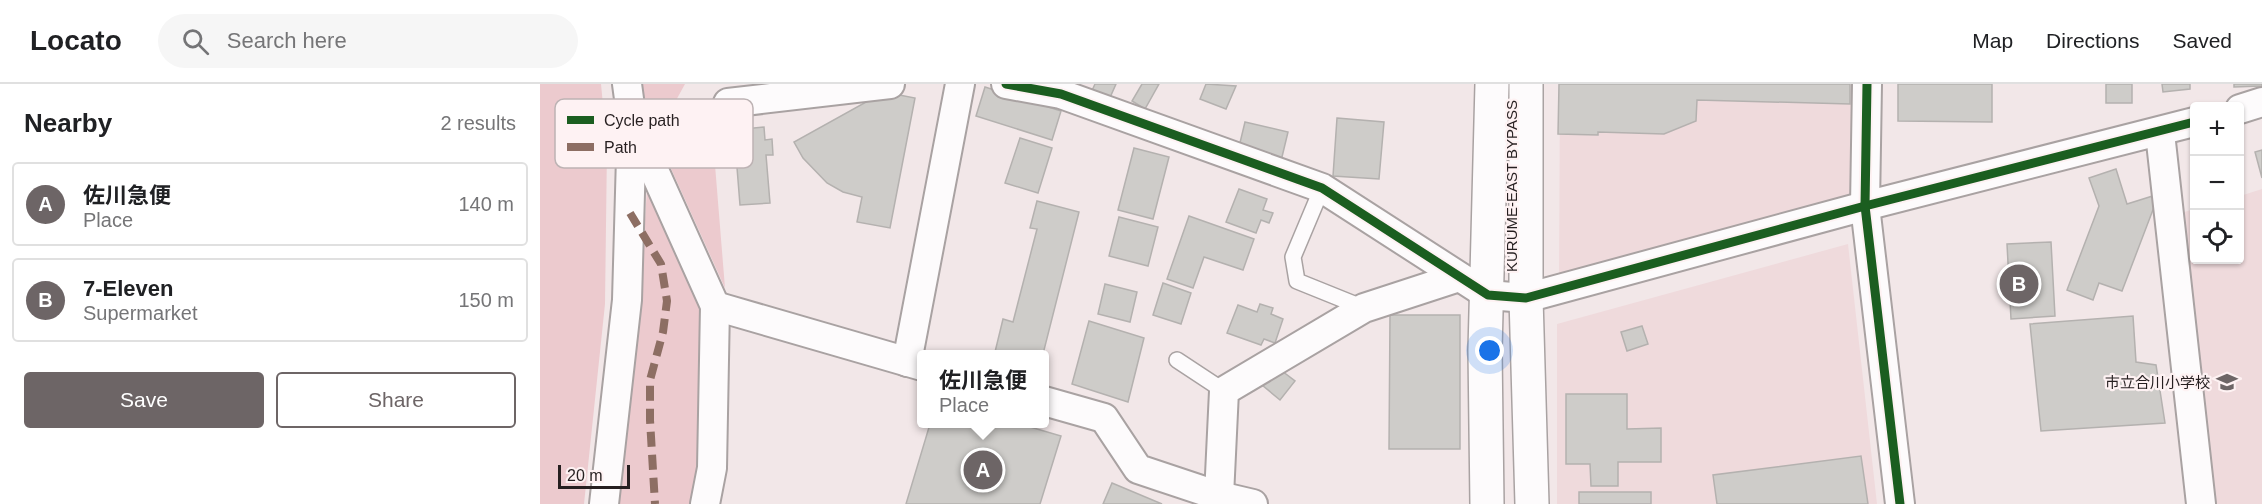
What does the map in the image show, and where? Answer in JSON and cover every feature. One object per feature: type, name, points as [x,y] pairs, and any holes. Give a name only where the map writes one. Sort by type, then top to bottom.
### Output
[{"type":"highway","name":"KURUME-EAST BYPASS","points":[[1487,504],[1485,350],[1492,84]]},
{"type":"highway","name":"KURUME-EAST BYPASS","points":[[1526,84],[1526,298],[1532,504]]},
{"type":"street","points":[[627,84],[629,99]]},
{"type":"street","points":[[727,93],[890,84]]},
{"type":"street","points":[[715,306],[914,364],[960,84]]},
{"type":"street","points":[[1006,84],[1061,94],[1322,188],[1488,295],[1526,298],[1864,206],[2160,133],[2190,123]]},
{"type":"street","points":[[1867,84],[1864,206],[1900,504]]},
{"type":"street","points":[[2244,108],[2262,102]]},
{"type":"street","points":[[2160,133],[2201,504]]},
{"type":"street","points":[[604,504],[627,300],[631,168]]},
{"type":"street","points":[[653,168],[715,306],[712,468],[705,504]]},
{"type":"street","points":[[1221,499],[1224,391],[1364,308],[1459,277]]},
{"type":"street","points":[[1049,402],[1104,418],[1138,469],[1221,499],[1253,504]]},
{"type":"lane","points":[[1322,188],[1293,257],[1297,281],[1364,308]]},
{"type":"lane","points":[[1177,360],[1224,391]]},
{"type":"shaded area","points":[[540,84],[601,84],[602,99],[555,99],[555,168],[607,168],[605,304],[584,504],[540,504]]},
{"type":"shaded area","points":[[641,84],[685,84],[677,99],[643,99]]},
{"type":"shaded area","points":[[1560,84],[1859,84],[1856,202],[1559,281]]},
{"type":"shaded area","points":[[671,168],[715,168],[725,288]]},
{"type":"shaded area","points":[[648,174],[702,308],[698,504],[615,504],[637,341]]},
{"type":"shaded area","name":"市立合川小学校","points":[[2262,189],[2262,504],[2203,504],[2178,214],[2190,210],[2190,264],[2244,264],[2244,195]]},
{"type":"shaded area","points":[[1848,244],[1877,504],[1557,504],[1557,324]]},
{"type":"building","points":[[1095,84],[1116,84],[1108,102],[1090,95]]},
{"type":"building","points":[[1142,84],[1159,84],[1145,109],[1132,101]]},
{"type":"building","points":[[1206,84],[1236,86],[1226,109],[1200,99]]},
{"type":"building","points":[[1559,84],[1850,84],[1850,104],[1697,100],[1696,121],[1664,134],[1598,132],[1598,135],[1558,134]]},
{"type":"building","points":[[1898,84],[1992,84],[1992,122],[1898,121]]},
{"type":"building","points":[[2106,84],[2132,84],[2132,103],[2106,103]]},
{"type":"building","points":[[2162,84],[2190,84],[2190,89],[2163,92]]},
{"type":"building","points":[[2234,84],[2262,84],[2262,86],[2234,87]]},
{"type":"building","points":[[985,87],[1061,111],[1052,140],[976,116]]},
{"type":"building","points":[[884,92],[915,98],[890,228],[857,222],[862,197],[843,192],[827,183],[803,158],[794,142]]},
{"type":"building","points":[[1337,118],[1384,122],[1379,179],[1333,176]]},
{"type":"building","points":[[1245,122],[1288,132],[1281,161],[1238,151]]},
{"type":"building","points":[[764,127],[765,140],[772,139],[773,155],[766,155],[770,203],[740,205],[737,168],[753,168],[753,128]]},
{"type":"building","points":[[1020,138],[1052,148],[1038,193],[1005,183]]},
{"type":"building","points":[[1134,148],[1169,157],[1153,219],[1118,210]]},
{"type":"building","points":[[2262,150],[2262,178],[2255,152]]},
{"type":"building","points":[[2116,169],[2127,204],[2159,194],[2122,291],[2099,283],[2093,300],[2067,290],[2099,206],[2089,178]]},
{"type":"building","points":[[1239,189],[1267,199],[1263,210],[1273,213],[1269,223],[1261,220],[1256,233],[1226,222]]},
{"type":"building","points":[[1037,201],[1079,212],[1044,350],[995,350],[1003,319],[1013,322],[1037,229],[1030,228]]},
{"type":"building","points":[[1189,216],[1254,239],[1243,270],[1204,257],[1193,288],[1167,279]]},
{"type":"building","points":[[1119,217],[1158,227],[1148,266],[1109,256]]},
{"type":"building","points":[[2051,242],[2055,316],[2011,319],[2007,244]]},
{"type":"building","points":[[1163,283],[1191,293],[1181,324],[1153,315]]},
{"type":"building","points":[[1105,284],[1137,292],[1130,322],[1098,314]]},
{"type":"building","points":[[1260,304],[1273,308],[1271,314],[1283,319],[1275,343],[1264,339],[1261,345],[1227,333],[1238,305],[1257,312]]},
{"type":"building","points":[[1390,315],[1460,315],[1460,449],[1389,449]]},
{"type":"building","points":[[2133,316],[2136,362],[2156,365],[2165,423],[2041,431],[2030,324]]},
{"type":"building","points":[[1089,321],[1144,338],[1128,402],[1072,384]]},
{"type":"building","points":[[1642,326],[1648,344],[1627,351],[1621,332]]},
{"type":"building","points":[[1282,371],[1295,381],[1280,400],[1262,385]]},
{"type":"building","points":[[1566,394],[1627,394],[1627,429],[1661,428],[1661,462],[1618,462],[1618,486],[1591,486],[1590,464],[1566,464]]},
{"type":"building","points":[[929,428],[1034,428],[1061,436],[1040,504],[906,504]]},
{"type":"building","points":[[1861,456],[1868,504],[1717,504],[1713,475]]},
{"type":"building","points":[[1112,483],[1162,504],[1103,504]]},
{"type":"building","points":[[1579,492],[1651,492],[1651,504],[1579,504]]},
{"type":"marked path","points":[[630,213],[661,264],[667,301],[663,332],[650,380],[655,504]]},
{"type":"cycle path","points":[[1006,84],[1061,94],[1322,188],[1488,295],[1526,298],[1865,206],[2190,123]]},
{"type":"cycle path","points":[[1867,84],[1865,206],[1900,504]]},
{"type":"place","name":"7-Eleven","points":[[2019,284]]},
{"type":"place","name":"市立合川小学校","points":[[2227,382]]},
{"type":"place","name":"佐川急便","points":[[983,470]]}]
